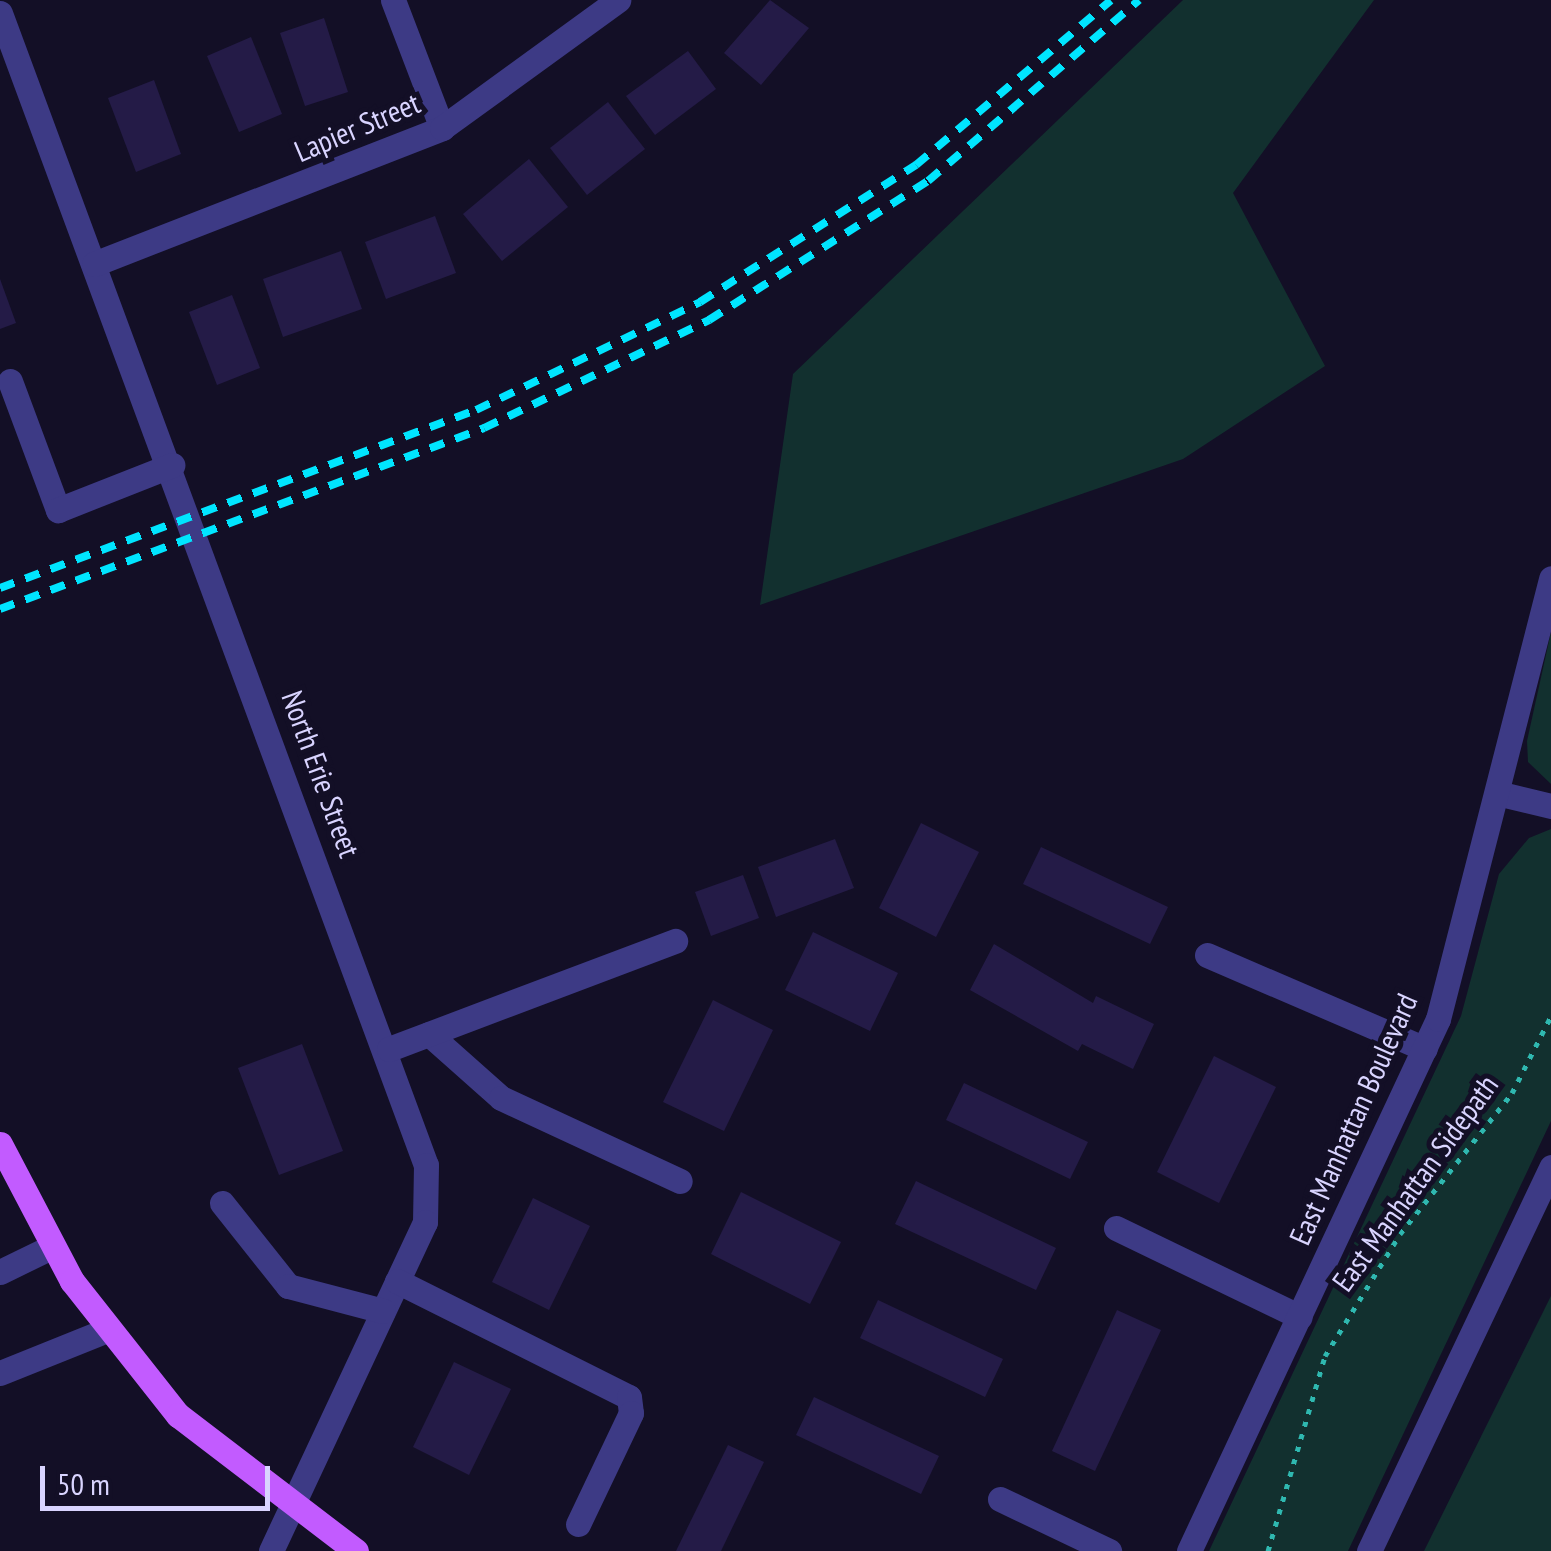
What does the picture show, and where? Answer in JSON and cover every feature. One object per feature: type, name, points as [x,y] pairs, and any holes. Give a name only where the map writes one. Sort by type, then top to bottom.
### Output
[{"type":"main road","points":[[1,1150],[52,1247],[107,1330],[178,1415],[290,1509],[356,1551]]},
{"type":"street","points":[[393,0],[442,128]]},
{"type":"street","name":"Lapier Street","points":[[94,264],[442,128],[618,0]]},
{"type":"street","name":"North Erie Street","points":[[0,13],[5,40],[172,465],[388,1049],[428,1198],[397,1281],[271,1551]]},
{"type":"street","points":[[10,380],[58,510],[172,465]]},
{"type":"street","name":"East Manhattan Boulevard","points":[[1189,1551],[1425,1049],[1497,793],[1551,578]]},
{"type":"street","points":[[1497,793],[1551,806]]},
{"type":"street","points":[[388,1049],[676,941]]},
{"type":"street","points":[[1207,954],[1425,1049]]},
{"type":"street","points":[[429,1034],[501,1098],[680,1182]]},
{"type":"street","points":[[1369,1551],[1551,1167]]},
{"type":"street","points":[[222,1203],[288,1286],[383,1311]]},
{"type":"street","points":[[1116,1228],[1300,1317]]},
{"type":"street","points":[[0,1272],[52,1247]]},
{"type":"street","points":[[397,1281],[629,1397],[632,1413],[578,1524]]},
{"type":"street","points":[[0,1373],[107,1330]]},
{"type":"street","points":[[1000,1500],[1109,1551]]},
{"type":"path","name":"East Manhattan Sidepath","points":[[1268,1551],[1305,1404],[1340,1327],[1512,1093],[1551,1016]]},
{"type":"green space","points":[[1183,0],[1374,0],[1233,193],[1325,366],[1183,459],[760,605],[793,374]]},
{"type":"green space","points":[[1551,632],[1551,784],[1528,762],[1527,741]]},
{"type":"green space","points":[[1551,829],[1551,1121],[1348,1551],[1209,1551],[1461,1016],[1499,874],[1529,838]]},
{"type":"green space","points":[[1551,1296],[1551,1551],[1424,1551]]},
{"type":"building","points":[[770,0],[809,28],[761,85],[724,53]]},
{"type":"building","points":[[324,18],[348,92],[305,106],[280,33]]},
{"type":"building","points":[[251,37],[282,114],[239,132],[207,56]]},
{"type":"building","points":[[688,51],[716,89],[655,135],[626,96]]},
{"type":"building","points":[[154,80],[181,154],[136,172],[108,98]]},
{"type":"building","points":[[608,102],[645,149],[587,195],[550,148]]},
{"type":"building","points":[[529,159],[568,207],[502,261],[463,214]]},
{"type":"building","points":[[435,216],[456,273],[386,299],[365,242]]},
{"type":"building","points":[[341,251],[362,309],[283,337],[263,279]]},
{"type":"building","points":[[0,279],[16,323],[0,329]]},
{"type":"building","points":[[232,295],[260,368],[217,385],[189,312]]},
{"type":"building","points":[[921,823],[979,852],[936,937],[879,908]]},
{"type":"building","points":[[835,839],[854,888],[776,917],[758,867]]},
{"type":"building","points":[[1041,847],[1168,907],[1150,944],[1023,884]]},
{"type":"building","points":[[743,875],[759,918],[711,936],[695,892]]},
{"type":"building","points":[[813,932],[898,973],[870,1031],[785,990]]},
{"type":"building","points":[[994,944],[1093,1003],[1096,996],[1154,1024],[1133,1069],[1082,1044],[1078,1051],[970,990]]},
{"type":"building","points":[[713,1000],[773,1030],[724,1131],[663,1102]]},
{"type":"building","points":[[302,1044],[343,1151],[279,1175],[238,1068]]},
{"type":"building","points":[[1214,1056],[1276,1087],[1219,1203],[1157,1172]]},
{"type":"building","points":[[964,1083],[1088,1142],[1070,1179],[946,1120]]},
{"type":"building","points":[[916,1181],[1056,1248],[1036,1290],[895,1224]]},
{"type":"building","points":[[741,1192],[841,1242],[810,1304],[711,1254]]},
{"type":"building","points":[[533,1198],[590,1226],[549,1310],[492,1282]]},
{"type":"building","points":[[878,1300],[1003,1359],[985,1397],[860,1338]]},
{"type":"building","points":[[1117,1310],[1161,1330],[1095,1471],[1052,1451]]},
{"type":"building","points":[[454,1362],[511,1389],[469,1475],[413,1447]]},
{"type":"building","points":[[814,1397],[939,1456],[921,1494],[796,1435]]},
{"type":"building","points":[[728,1445],[764,1462],[721,1551],[676,1551]]},
{"type":"railway","points":[[0,588],[476,410],[700,302],[916,165],[1111,0]]},
{"type":"railway","points":[[0,609],[484,428],[709,320],[928,181],[1139,0]]}]
